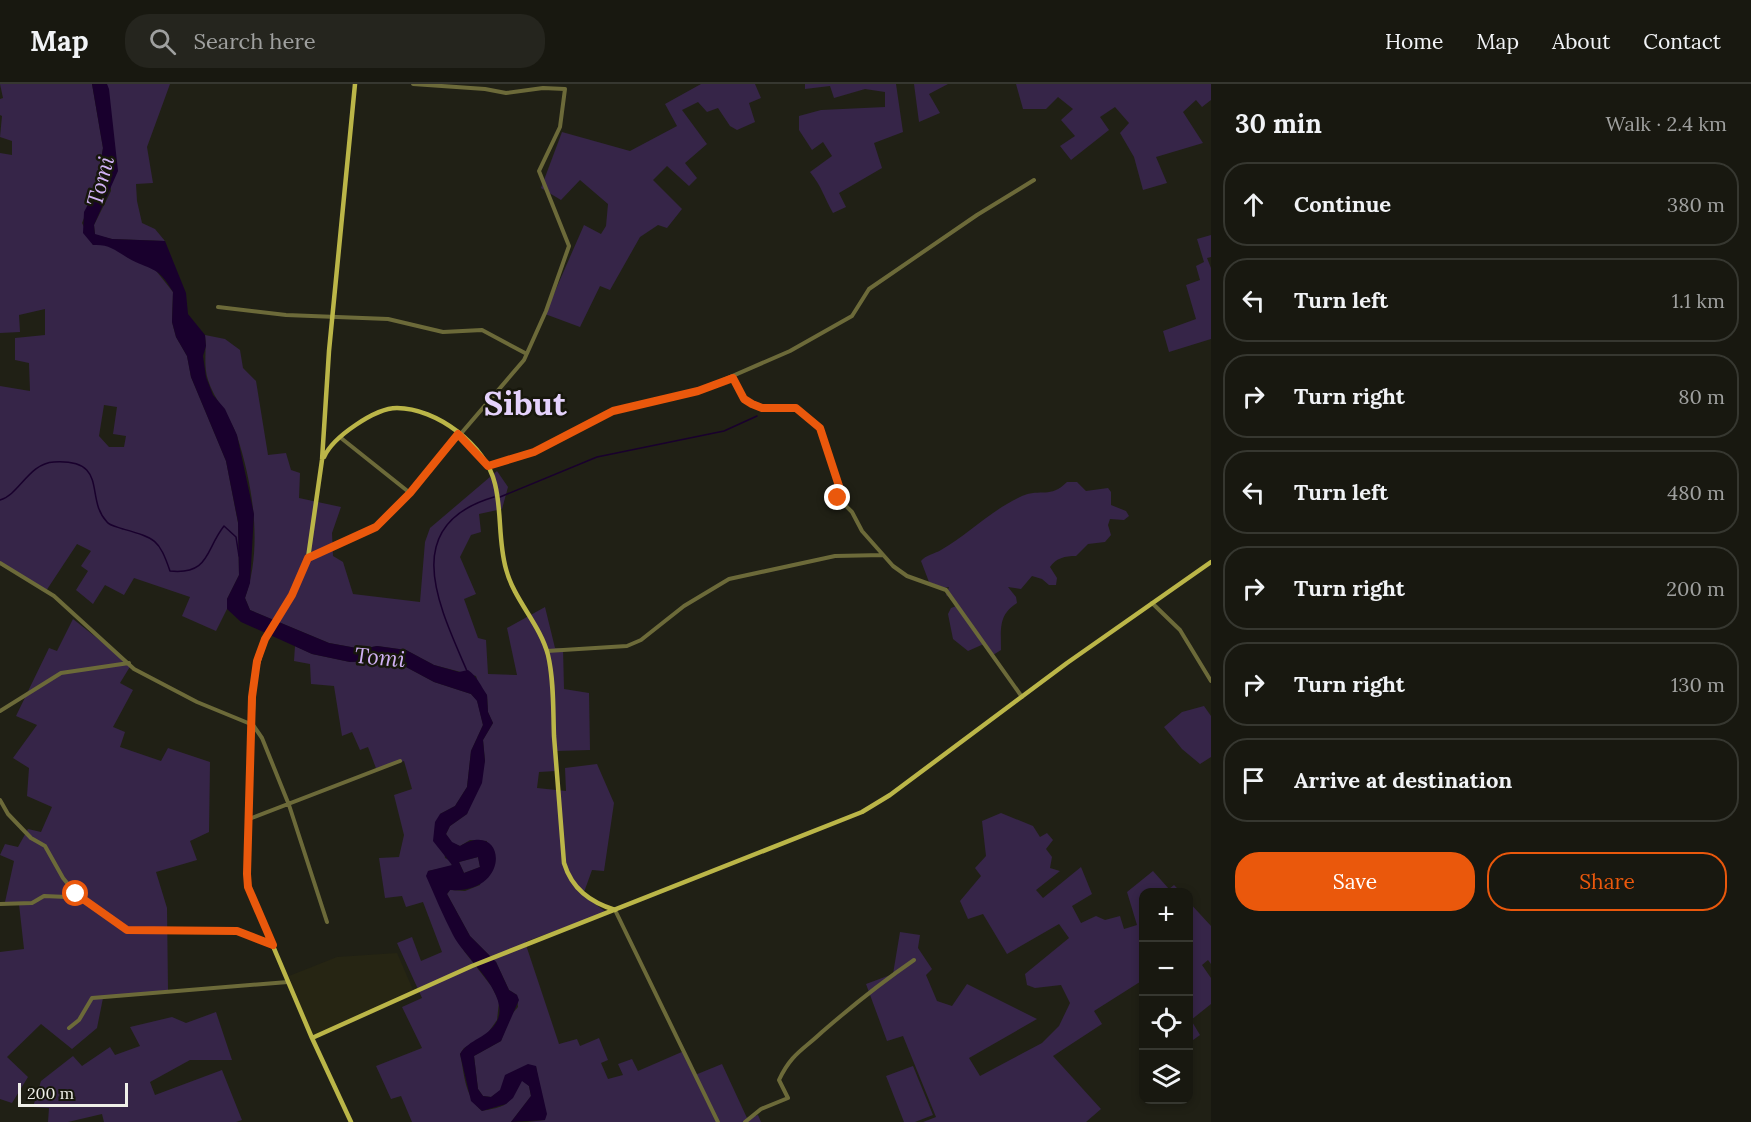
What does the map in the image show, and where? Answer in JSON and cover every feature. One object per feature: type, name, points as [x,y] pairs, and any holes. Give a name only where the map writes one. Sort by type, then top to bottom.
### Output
[{"type":"main road","points":[[351,1122],[312,1038],[248,887],[252,697],[255,669],[267,635],[297,586],[308,558],[322,460],[355,84]]},
{"type":"main road","points":[[322,460],[326,452],[341,438],[372,415],[395,408],[428,413],[458,434],[488,466],[497,495],[500,551],[508,579],[539,632],[547,651],[551,671],[564,863],[576,888],[599,905],[615,910]]},
{"type":"main road","points":[[312,1038],[490,958],[862,812],[890,795],[1211,562]]},
{"type":"street","points":[[308,558],[376,527],[410,493],[458,434],[524,360],[525,353],[546,311],[569,246],[539,171],[560,127],[565,89],[543,88],[506,93],[485,89],[413,84]]},
{"type":"street","points":[[488,466],[534,452],[613,411],[698,391],[733,378],[790,351],[852,316],[869,290],[977,215],[1034,180]]},
{"type":"street","points":[[218,307],[333,318],[388,319],[443,332],[482,330],[525,353]]},
{"type":"street","points":[[733,378],[744,399],[752,404],[762,408],[796,408],[820,428],[839,486],[838,498],[883,555],[907,576],[946,590],[1023,697]]},
{"type":"street","points":[[341,438],[410,493]]},
{"type":"street","points":[[547,651],[627,646],[640,640],[684,606],[729,579],[835,556],[883,555]]},
{"type":"street","points":[[0,563],[54,596],[134,669],[169,688],[253,725],[262,738],[289,805],[327,922]]},
{"type":"street","points":[[1152,603],[1180,630],[1211,681]]},
{"type":"street","points":[[0,711],[61,673],[129,663]]},
{"type":"street","points":[[249,819],[400,761]]},
{"type":"street","points":[[0,800],[8,814],[31,838],[45,846],[63,878],[76,894],[127,930],[237,931],[273,945]]},
{"type":"street","points":[[0,904],[32,903],[44,896],[67,897],[96,906]]},
{"type":"street","points":[[615,910],[718,1122]]},
{"type":"street","points":[[745,1122],[761,1109],[788,1098],[779,1080],[798,1050],[824,1031],[859,999],[914,960]]},
{"type":"street","points":[[69,1028],[79,1020],[92,999],[288,982]]},
{"type":"shaded area","points":[[0,84],[92,84],[103,148],[96,189],[82,223],[93,245],[104,244],[120,250],[127,257],[153,267],[173,292],[172,322],[176,337],[187,356],[191,377],[226,461],[238,523],[239,575],[227,599],[227,609],[216,631],[182,616],[190,597],[134,578],[124,595],[105,585],[93,604],[76,590],[88,571],[81,566],[91,551],[77,544],[46,591],[0,565],[0,386],[30,391],[29,363],[15,360],[15,338],[45,335],[45,309],[19,315],[20,332],[0,333],[0,153],[12,155],[12,141],[0,137],[2,116],[0,115],[0,99],[3,98]],"holes":[[[104,405],[117,407],[113,434],[126,436],[124,447],[109,447],[99,436]]]},
{"type":"shaded area","points":[[107,84],[170,84],[147,147],[153,183],[136,184],[142,223],[155,229],[165,241],[112,239],[95,235],[94,225],[111,191]]},
{"type":"shaded area","points":[[701,84],[755,84],[761,98],[749,103],[755,122],[737,130],[730,126],[718,108],[707,112],[698,102],[682,110],[707,144],[685,163],[697,178],[689,186],[667,166],[653,180],[682,209],[667,228],[658,225],[640,237],[610,290],[600,286],[580,327],[545,314],[584,225],[601,234],[606,226],[608,204],[580,180],[561,200],[541,188],[562,132],[630,151],[677,126],[665,104]]},
{"type":"shaded area","points":[[805,84],[896,84],[903,132],[874,143],[882,168],[839,193],[846,207],[833,213],[810,172],[832,156],[823,142],[812,150],[799,130],[799,116],[821,110],[885,107],[885,92],[865,89],[834,98],[830,86],[805,89]]},
{"type":"shaded area","points":[[914,84],[948,84],[929,94],[940,113],[919,122]]},
{"type":"shaded area","points":[[1016,84],[1211,84],[1211,100],[1202,107],[1196,100],[1183,112],[1203,143],[1156,157],[1167,183],[1143,190],[1134,157],[1120,133],[1129,123],[1115,107],[1100,117],[1109,130],[1071,160],[1060,146],[1075,136],[1061,120],[1073,109],[1058,97],[1046,109],[1023,109]]},
{"type":"shaded area","points":[[1211,235],[1211,257],[1207,258],[1211,268],[1211,339],[1169,352],[1163,331],[1196,319],[1186,285],[1200,280],[1196,266],[1204,262],[1197,239]]},
{"type":"shaded area","points":[[205,335],[225,339],[240,350],[243,368],[256,381],[268,455],[286,453],[291,470],[300,473],[299,498],[341,507],[332,533],[333,556],[343,562],[353,594],[420,602],[425,542],[430,528],[497,471],[508,487],[502,509],[479,514],[481,532],[471,535],[460,557],[476,594],[464,599],[478,638],[486,640],[488,674],[517,675],[507,628],[545,607],[555,648],[563,648],[564,689],[589,693],[590,750],[555,751],[556,771],[539,772],[537,788],[566,791],[565,768],[597,764],[614,803],[604,871],[592,870],[583,895],[606,912],[525,942],[559,1044],[577,1039],[580,1046],[599,1038],[608,1060],[601,1063],[608,1079],[623,1075],[618,1064],[632,1059],[638,1071],[684,1051],[695,1075],[722,1064],[747,1118],[758,1115],[761,1122],[527,1122],[545,1120],[536,1066],[491,1097],[483,1096],[478,1089],[474,1056],[501,1041],[511,1015],[518,1007],[517,995],[509,990],[496,962],[470,936],[447,894],[450,890],[465,891],[480,885],[487,841],[470,840],[460,846],[452,843],[446,834],[450,826],[467,814],[485,761],[483,740],[493,723],[488,712],[487,695],[480,689],[476,676],[434,665],[406,650],[377,646],[362,649],[329,643],[250,610],[245,598],[254,558],[255,538],[248,475],[237,436],[208,380]]},
{"type":"shaded area","points":[[1067,482],[1077,482],[1086,491],[1108,488],[1111,492],[1111,505],[1126,511],[1129,516],[1124,520],[1110,519],[1108,525],[1111,535],[1105,542],[1088,544],[1076,556],[1068,556],[1055,561],[1050,567],[1057,578],[1056,585],[1049,585],[1042,579],[1032,576],[1021,589],[1008,587],[1016,597],[1017,603],[1006,612],[1002,623],[1001,650],[993,655],[988,652],[986,643],[968,651],[953,639],[948,614],[951,608],[959,605],[946,595],[949,587],[944,588],[929,582],[921,561],[951,544],[990,515],[1022,496],[1050,492]]},
{"type":"shaded area","points":[[73,619],[131,665],[120,683],[133,690],[113,727],[125,732],[120,747],[161,761],[168,748],[210,762],[209,832],[190,841],[197,860],[156,872],[167,908],[168,990],[103,998],[97,1028],[72,1049],[41,1024],[7,1057],[28,1077],[12,1103],[0,1099],[0,952],[24,949],[19,904],[5,902],[14,861],[0,855],[5,844],[18,847],[28,829],[41,832],[52,807],[27,796],[29,768],[13,758],[37,725],[16,716],[49,648],[57,651]]},
{"type":"shaded area","points":[[295,646],[312,654],[350,662],[393,660],[434,682],[471,694],[477,700],[483,725],[471,751],[467,787],[455,806],[440,814],[445,858],[451,861],[452,866],[428,871],[464,951],[492,987],[499,1002],[497,1020],[485,1037],[464,1048],[460,1054],[468,1092],[482,1111],[500,1107],[508,1102],[522,1080],[529,1086],[531,1096],[511,1122],[412,1122],[401,1096],[391,1099],[376,1066],[422,1048],[402,1007],[422,998],[397,943],[412,937],[421,961],[442,952],[423,902],[406,907],[402,896],[385,898],[379,858],[399,857],[404,835],[394,795],[412,789],[404,761],[377,771],[368,747],[360,750],[352,732],[342,736],[334,686],[311,684],[310,664],[294,661]]},
{"type":"shaded area","points":[[1204,706],[1211,716],[1211,757],[1200,764],[1182,749],[1164,727],[1182,712]]},
{"type":"shaded area","points":[[1001,813],[1033,826],[1040,837],[1047,833],[1053,840],[1046,849],[1052,857],[1050,868],[1060,871],[1036,890],[1043,898],[1081,867],[1092,894],[1072,906],[1081,923],[1096,916],[1105,920],[1120,916],[1124,929],[1137,925],[1127,892],[1153,871],[1168,888],[1139,888],[1139,983],[1094,1011],[1102,1024],[1053,1056],[1101,1109],[1086,1122],[923,1122],[936,1117],[903,1036],[887,1041],[866,984],[893,974],[900,932],[920,935],[918,948],[932,969],[926,975],[937,1001],[952,1006],[967,984],[1037,1019],[969,1058],[980,1076],[1042,1043],[1059,1026],[1070,1003],[1061,985],[1035,988],[1027,985],[1025,974],[1069,938],[1059,924],[1007,954],[983,914],[968,919],[960,901],[981,876],[975,868],[986,856],[982,821]]},
{"type":"shaded area","points":[[478,857],[480,867],[464,873],[459,862]]},
{"type":"shaded area","points":[[1193,906],[1211,926],[1211,964],[1208,960],[1202,965],[1211,978],[1211,1004],[1193,1018]]},
{"type":"shaded area","points":[[397,953],[413,990],[312,1036],[289,976],[337,957]]},
{"type":"shaded area","points":[[216,1012],[232,1060],[190,1060],[150,1082],[155,1095],[222,1070],[242,1120],[236,1122],[104,1122],[102,1114],[68,1122],[48,1122],[49,1108],[33,1107],[41,1081],[73,1056],[82,1066],[110,1047],[115,1055],[140,1046],[130,1027],[172,1017],[186,1023]]},
{"type":"shaded area","points":[[1193,1023],[1200,1035],[1193,1040]]},
{"type":"shaded area","points":[[913,1066],[933,1115],[915,1122],[904,1122],[886,1076]]},
{"type":"water","name":"Tomi","points":[[92,84],[107,84],[109,89],[118,171],[94,225],[95,234],[112,239],[165,241],[186,293],[188,314],[205,335],[206,346],[203,356],[206,377],[213,395],[225,409],[237,435],[254,514],[250,583],[245,598],[250,610],[329,643],[362,649],[377,646],[406,650],[434,665],[459,672],[468,670],[487,695],[488,712],[493,723],[483,740],[485,761],[482,783],[467,814],[450,826],[446,834],[452,842],[460,846],[475,840],[487,842],[494,849],[496,859],[493,870],[485,881],[470,888],[450,890],[447,894],[470,936],[496,962],[509,990],[517,995],[519,1000],[501,1041],[474,1056],[478,1089],[483,1096],[491,1097],[500,1090],[505,1075],[528,1064],[536,1066],[547,1114],[545,1120],[511,1122],[531,1096],[529,1086],[522,1081],[513,1098],[506,1104],[482,1111],[471,1101],[460,1054],[468,1045],[493,1027],[500,1010],[498,999],[453,935],[426,876],[428,871],[452,865],[433,841],[435,822],[440,814],[455,806],[467,787],[471,751],[483,725],[477,701],[471,694],[434,682],[393,660],[350,662],[312,654],[241,622],[227,609],[227,599],[239,575],[238,522],[226,461],[191,377],[187,356],[176,337],[172,322],[173,292],[158,272],[112,248],[93,245],[83,233],[84,212],[96,189],[103,148]],"holes":[[[478,857],[480,867],[464,873],[459,862]]]},
{"type":"waterway","points":[[500,497],[597,457],[724,431],[757,416]]},
{"type":"waterway","points":[[0,500],[7,497],[31,473],[45,464],[71,463],[83,467],[89,473],[100,512],[107,522],[154,541],[163,552],[170,571],[183,571],[200,565],[224,526],[236,537],[239,556]]},
{"type":"waterway","points":[[467,671],[438,595],[434,570],[436,547],[445,527],[464,510],[494,497]]},
{"type":"district","name":"Sibut","points":[[525,403]]},
{"type":"route","points":[[76,894],[127,930],[237,931],[273,945],[248,887],[247,874],[252,697],[257,661],[265,639],[301,578],[308,558],[329,546],[376,527],[410,493],[458,434],[488,466],[496,461],[534,452],[613,411],[698,391],[733,378],[744,399],[752,404],[762,408],[796,408],[820,428],[839,486],[838,498]]}]
